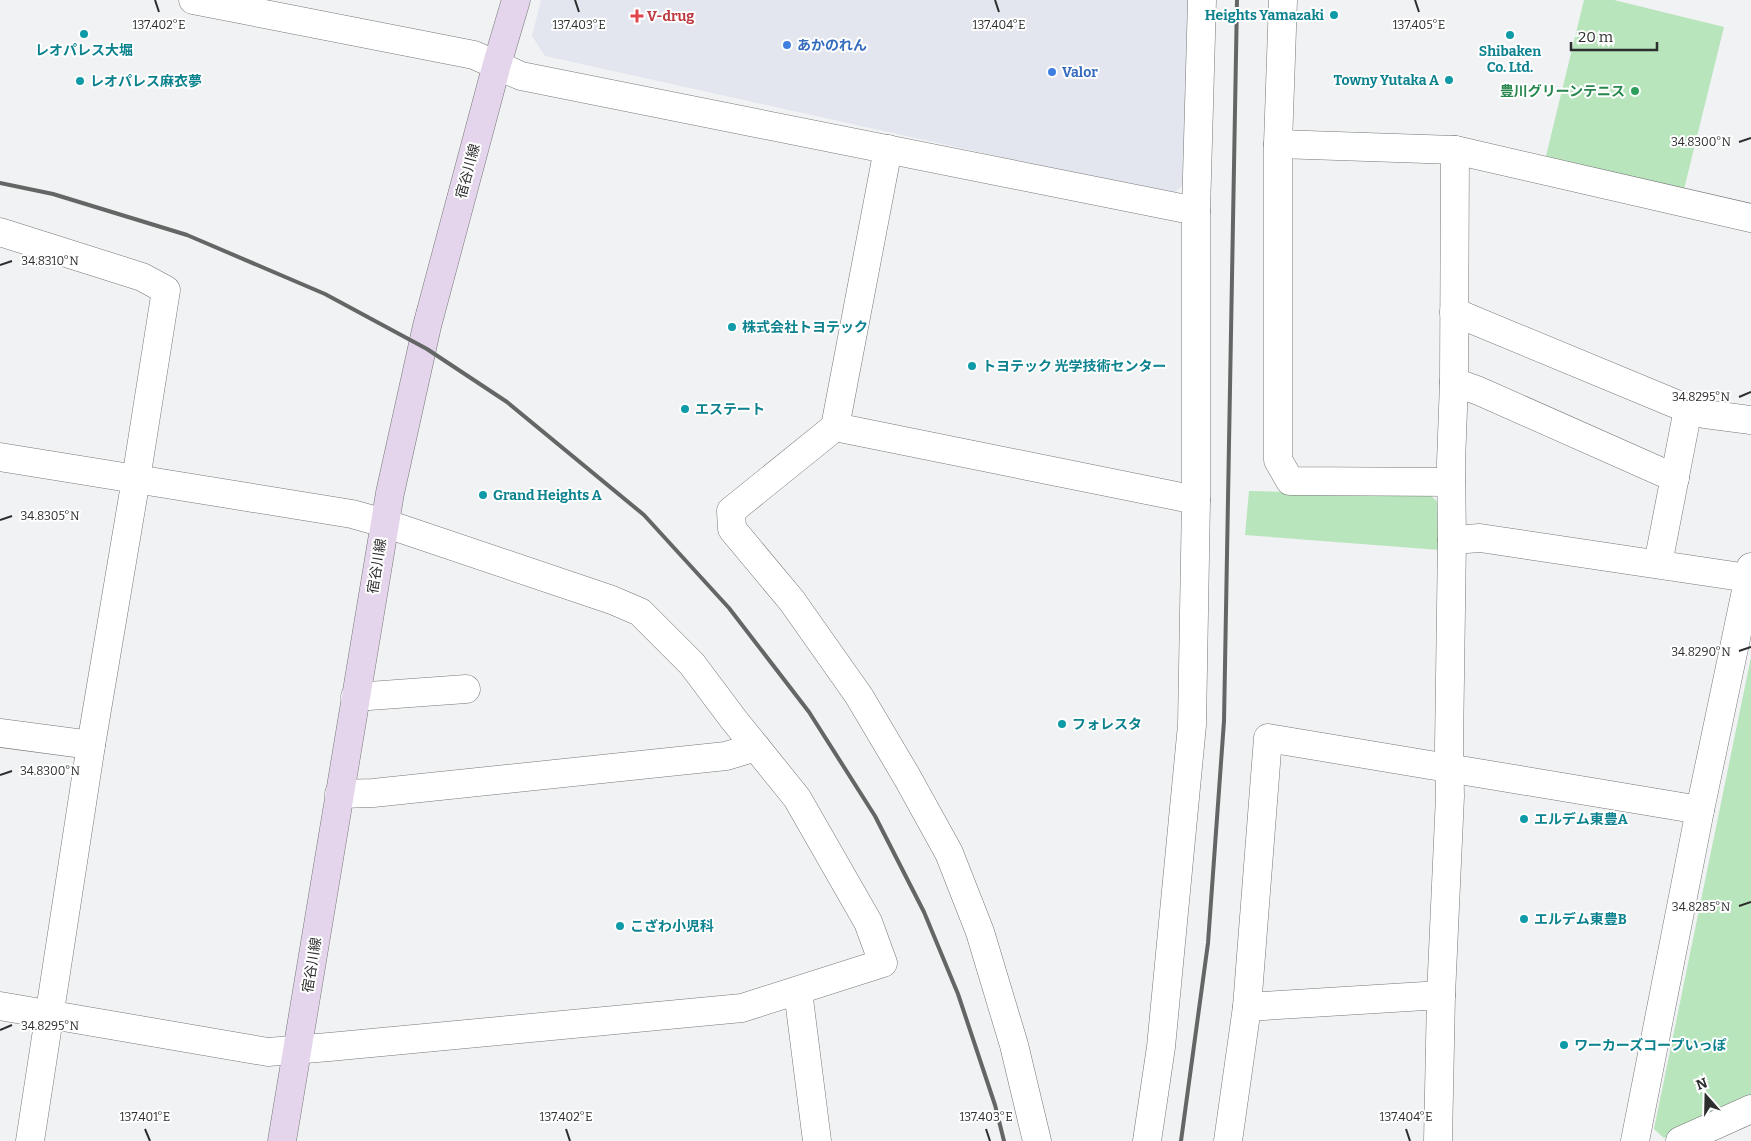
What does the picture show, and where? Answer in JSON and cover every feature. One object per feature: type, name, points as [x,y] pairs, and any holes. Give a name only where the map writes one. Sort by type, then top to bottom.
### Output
[{"type":"main road","name":"宿谷川線","points":[[282,1141],[384,523],[427,326],[516,0]]},
{"type":"street","points":[[193,0],[474,55],[521,76],[1196,211]]},
{"type":"street","points":[[1147,1141],[1161,1047],[1192,725],[1196,500],[1196,211],[1202,0]]},
{"type":"street","points":[[1283,0],[1278,144],[1278,460],[1290,481],[1451,482]]},
{"type":"street","points":[[1278,144],[1456,150],[1751,218]]},
{"type":"street","points":[[888,149],[835,427],[731,511],[732,529],[792,600],[859,696],[949,853],[980,932],[1014,1045],[1037,1141]]},
{"type":"street","points":[[1438,1141],[1441,995],[1450,796],[1451,482],[1456,150]]},
{"type":"street","points":[[0,232],[142,277],[166,290],[136,479],[90,745],[30,1141]]},
{"type":"street","points":[[1454,312],[1688,409],[1705,414],[1751,420]]},
{"type":"street","points":[[1454,382],[1479,391],[1675,478]]},
{"type":"street","points":[[1658,564],[1688,409]]},
{"type":"street","points":[[835,427],[1196,500]]},
{"type":"street","points":[[0,457],[352,514],[384,523],[612,600],[640,612],[692,664],[797,798],[868,922],[883,963],[742,1008],[349,1046],[268,1052],[0,1006]]},
{"type":"street","points":[[1452,540],[1480,538],[1658,564],[1750,572],[1700,810],[1635,1141]]},
{"type":"street","points":[[355,697],[466,689]]},
{"type":"street","points":[[0,733],[90,745]]},
{"type":"street","points":[[1228,1141],[1247,1007],[1268,738],[1700,810]]},
{"type":"street","points":[[339,794],[726,756],[756,747]]},
{"type":"street","points":[[798,991],[817,1141]]},
{"type":"street","points":[[1247,1007],[1441,995]]},
{"type":"street","points":[[1680,1141],[1751,1109]]},
{"type":"shaded area","points":[[541,0],[1189,0],[1182,186],[1172,195],[545,56],[532,36]]},
{"type":"green space","name":"豊川グリーンテニス","points":[[1584,0],[1614,0],[1724,27],[1684,189],[1546,156]]},
{"type":"green space","points":[[1249,491],[1430,495],[1440,504],[1440,550],[1245,535]]},
{"type":"green space","points":[[1751,657],[1751,1097],[1664,1138],[1654,1129]]},
{"type":"railway","points":[[1181,1141],[1208,943],[1224,721],[1237,0]]},
{"type":"railway","points":[[0,183],[53,194],[187,235],[325,294],[427,349],[507,402],[644,515],[729,608],[809,712],[875,816],[924,912],[958,994],[995,1105],[1004,1141]]},
{"type":"place","name":"Heights Yamazaki","points":[[1334,15]]},
{"type":"place","name":"V-drug","points":[[637,16]]},
{"type":"place","name":"レオパレス大堀","points":[[84,34]]},
{"type":"place","name":"Shibaken Co. Ltd.","points":[[1510,35]]},
{"type":"place","name":"あかのれん","points":[[787,45]]},
{"type":"place","name":"Valor","points":[[1052,72]]},
{"type":"place","name":"Towny Yutaka A","points":[[1449,80]]},
{"type":"place","name":"レオパレス麻衣夢","points":[[80,81]]},
{"type":"place","name":"豊川グリーンテニス","points":[[1635,91]]},
{"type":"place","name":"株式会社トヨテック","points":[[732,327]]},
{"type":"place","name":"トヨテック 光学技術センター","points":[[972,366]]},
{"type":"place","name":"エステート","points":[[685,409]]},
{"type":"place","name":"Grand Heights A","points":[[483,495]]},
{"type":"place","name":"フォレスタ","points":[[1062,724]]},
{"type":"place","name":"エルデム東豊A","points":[[1524,819]]},
{"type":"place","name":"エルデム東豊B","points":[[1524,919]]},
{"type":"place","name":"こざわ小児科","points":[[620,926]]},
{"type":"place","name":"ワーカーズコープいっぽ","points":[[1564,1045]]}]
